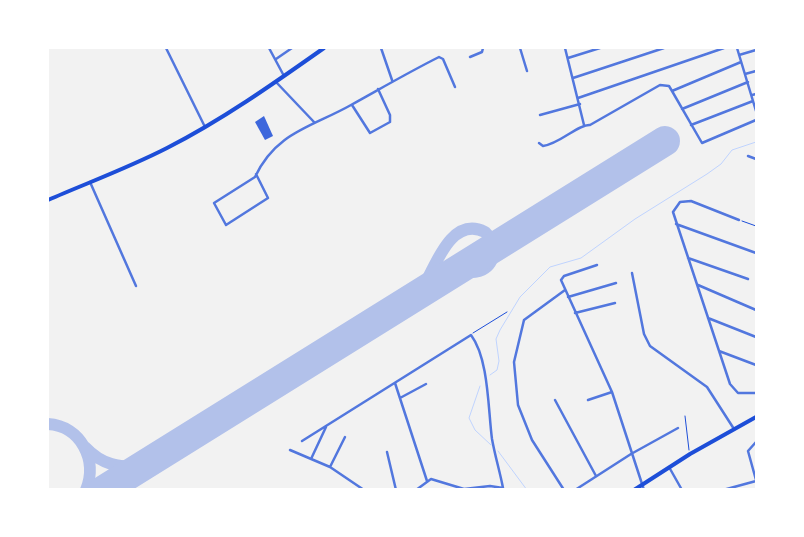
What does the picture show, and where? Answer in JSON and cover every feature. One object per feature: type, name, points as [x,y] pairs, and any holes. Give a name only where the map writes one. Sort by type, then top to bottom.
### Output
[{"type":"main road","points":[[48,200],[138,163],[205,127],[276,82],[324,48]]},
{"type":"main road","points":[[634,490],[643,487],[690,454],[756,417]]},
{"type":"street","points":[[166,48],[205,127]]},
{"type":"street","points":[[269,48],[284,76]]},
{"type":"street","points":[[276,59],[292,48]]},
{"type":"street","points":[[381,48],[392,80]]},
{"type":"street","points":[[470,58],[482,52],[483,48]]},
{"type":"street","points":[[520,48],[527,71]]},
{"type":"street","points":[[565,48],[584,125]]},
{"type":"street","points":[[568,58],[600,48]]},
{"type":"street","points":[[573,78],[664,48]]},
{"type":"street","points":[[578,98],[724,48]]},
{"type":"street","points":[[737,48],[756,111]]},
{"type":"street","points":[[739,55],[756,50]]},
{"type":"street","points":[[256,174],[269,197],[268,199],[227,224],[213,205],[256,174],[262,163],[282,140],[314,122],[352,105],[392,80],[439,57],[443,59],[455,87]]},
{"type":"street","points":[[672,90],[741,62]]},
{"type":"street","points":[[745,74],[756,71]]},
{"type":"street","points":[[276,82],[314,122]]},
{"type":"street","points":[[682,109],[748,82]]},
{"type":"street","points":[[539,143],[543,146],[550,146],[584,125],[588,126],[598,121],[660,85],[669,86],[672,90],[703,143],[756,120]]},
{"type":"street","points":[[352,105],[369,132],[372,133],[390,120],[378,89]]},
{"type":"street","points":[[752,95],[756,94]]},
{"type":"street","points":[[691,125],[754,101]]},
{"type":"street","points":[[540,115],[580,104]]},
{"type":"street","points":[[748,156],[756,159]]},
{"type":"street","points":[[90,182],[136,286]]},
{"type":"street","points":[[739,220],[686,200],[680,202],[674,208],[673,217],[733,390],[744,394],[756,393]]},
{"type":"street","points":[[676,224],[756,253]]},
{"type":"street","points":[[688,258],[748,279]]},
{"type":"street","points":[[597,265],[562,278],[575,313],[612,392],[643,487]]},
{"type":"street","points":[[632,273],[644,334],[650,346],[707,387],[735,430]]},
{"type":"street","points":[[568,297],[616,283]]},
{"type":"street","points":[[697,285],[756,310]]},
{"type":"street","points":[[564,490],[532,440],[518,406],[514,362],[524,320],[565,290]]},
{"type":"street","points":[[575,313],[615,303]]},
{"type":"street","points":[[708,318],[756,337]]},
{"type":"street","points":[[302,441],[471,335],[478,347],[489,391],[492,438],[504,489],[490,486],[464,489],[436,480],[427,481],[416,490]]},
{"type":"street","points":[[719,352],[756,365]]},
{"type":"street","points":[[395,383],[427,481]]},
{"type":"street","points":[[400,398],[426,384]]},
{"type":"street","points":[[588,400],[612,392]]},
{"type":"street","points":[[555,400],[596,476]]},
{"type":"street","points":[[311,459],[326,427]]},
{"type":"street","points":[[574,490],[631,454],[678,428]]},
{"type":"street","points":[[330,467],[345,437]]},
{"type":"street","points":[[723,490],[756,481],[748,455],[749,448],[756,442]]},
{"type":"street","points":[[290,450],[330,467],[364,490]]},
{"type":"street","points":[[387,452],[396,490]]},
{"type":"street","points":[[669,467],[682,490]]},
{"type":"path","points":[[739,220],[756,226]]},
{"type":"path","points":[[471,335],[507,312]]},
{"type":"path","points":[[685,416],[690,454]]},
{"type":"building","points":[[264,116],[273,136],[265,140],[255,122]]},
{"type":"waterway","points":[[490,375],[497,370],[499,361],[496,339],[500,330],[520,297],[550,267],[581,258],[635,219],[721,164],[732,150],[756,142]]},
{"type":"waterway","points":[[480,386],[469,418],[475,430],[491,445]]},
{"type":"waterway","points":[[498,451],[527,490]]},
{"type":"taxiway","points":[[415,297],[422,290],[439,257],[454,237],[463,231],[473,229],[485,232],[493,246],[492,257],[487,266],[479,271],[453,273]]},
{"type":"taxiway","points":[[48,424],[60,426],[70,431],[84,447],[90,467],[86,490]]},
{"type":"taxiway","points":[[85,447],[98,458],[111,464],[143,466]]},
{"type":"runway","points":[[104,490],[665,141]]}]
